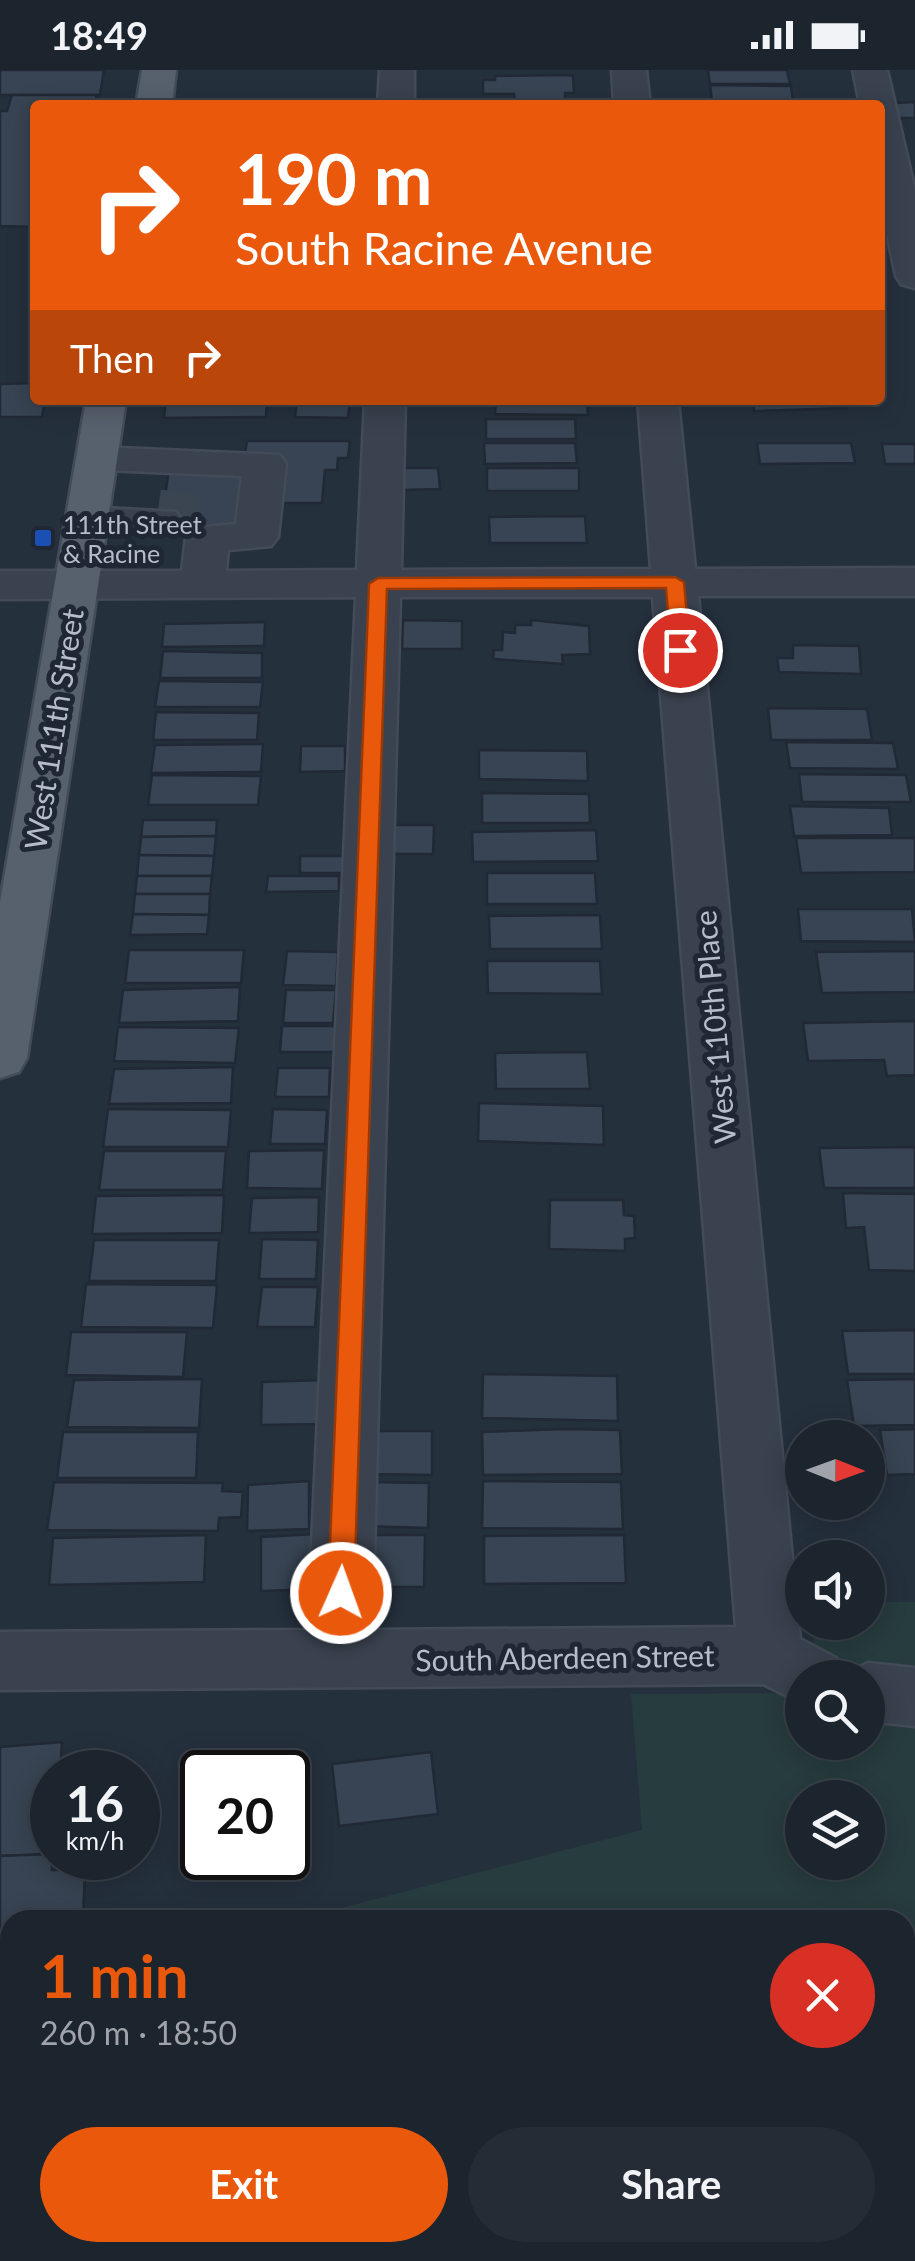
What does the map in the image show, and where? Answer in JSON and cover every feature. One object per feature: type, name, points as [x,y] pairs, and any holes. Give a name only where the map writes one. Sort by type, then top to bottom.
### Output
[{"type":"main road","points":[[155,100],[159,70]]},
{"type":"main road","name":"West 111th Street","points":[[0,1058],[105,405]]},
{"type":"street","points":[[396,100],[398,70]]},
{"type":"street","points":[[629,70],[632,100]]},
{"type":"street","points":[[870,70],[877,100]]},
{"type":"street","points":[[885,138],[915,276]]},
{"type":"street","points":[[340,1658],[385,405]]},
{"type":"street","name":"West 110th Place","points":[[658,405],[790,1660]]},
{"type":"street","points":[[86,520],[256,536],[265,464],[200,466],[97,460]]},
{"type":"street","points":[[188,530],[202,584]]},
{"type":"street","points":[[0,585],[915,582]]},
{"type":"street","name":"South Aberdeen Street","points":[[0,1661],[340,1658],[785,1666]]},
{"type":"street","points":[[885,1694],[915,1697]]},
{"type":"green space","points":[[885,1602],[915,1602],[915,1910],[334,1910],[642,1830],[631,1694],[785,1693],[785,1760],[885,1760],[885,1660],[815,1660],[814,1640],[885,1640]]},
{"type":"building","points":[[0,70],[104,70],[100,95],[0,95]]},
{"type":"building","points":[[708,70],[787,70],[790,84],[710,84]]},
{"type":"building","points":[[573,75],[574,93],[565,93],[565,100],[515,100],[514,94],[483,94],[483,80],[495,80],[495,76]]},
{"type":"building","points":[[710,85],[791,86],[793,100],[712,100]]},
{"type":"building","points":[[12,95],[96,95],[96,100],[30,100],[30,227],[0,226],[0,111],[7,111]]},
{"type":"building","points":[[915,102],[915,118],[898,118],[894,103]]},
{"type":"building","points":[[30,383],[30,405],[44,405],[42,417],[0,417],[0,384]]},
{"type":"building","points":[[165,405],[267,405],[266,417],[164,418]]},
{"type":"building","points":[[296,405],[349,405],[348,418],[295,417]]},
{"type":"building","points":[[496,405],[587,405],[588,415],[495,414]]},
{"type":"building","points":[[754,405],[846,408],[754,411]]},
{"type":"building","points":[[486,419],[575,419],[576,439],[486,439]]},
{"type":"building","points":[[247,441],[350,441],[348,458],[338,458],[337,470],[325,470],[322,503],[277,503],[244,459]]},
{"type":"building","points":[[484,443],[575,443],[577,463],[485,464]]},
{"type":"building","points":[[757,443],[851,443],[855,463],[760,464]]},
{"type":"building","points":[[882,444],[915,444],[915,464],[885,464]]},
{"type":"building","points":[[402,468],[438,468],[440,489],[403,490]]},
{"type":"building","points":[[487,468],[579,468],[579,491],[487,491]]},
{"type":"building","points":[[169,469],[255,469],[249,532],[160,532]]},
{"type":"building","points":[[585,516],[587,543],[490,543],[489,517]]},
{"type":"building","points":[[403,620],[462,621],[462,649],[402,649]]},
{"type":"building","points":[[531,620],[589,626],[590,654],[562,655],[563,664],[493,659],[494,650],[502,650],[503,632],[515,633],[515,625],[531,625]]},
{"type":"building","points":[[265,622],[264,646],[162,647],[164,624]]},
{"type":"building","points":[[793,645],[859,646],[861,674],[779,672],[777,658],[793,658]]},
{"type":"building","points":[[163,651],[262,653],[262,678],[160,678]]},
{"type":"building","points":[[159,681],[263,682],[260,707],[155,707]]},
{"type":"building","points":[[768,708],[867,709],[872,740],[771,740]]},
{"type":"building","points":[[156,712],[259,713],[257,740],[153,740]]},
{"type":"building","points":[[786,742],[893,743],[898,769],[790,768]]},
{"type":"building","points":[[263,744],[261,772],[151,773],[155,745]]},
{"type":"building","points":[[301,746],[345,746],[345,771],[300,772]]},
{"type":"building","points":[[479,750],[587,751],[588,781],[479,779]]},
{"type":"building","points":[[799,774],[906,775],[911,802],[802,802]]},
{"type":"building","points":[[152,775],[261,776],[258,805],[148,805]]},
{"type":"building","points":[[482,793],[589,794],[590,823],[482,823]]},
{"type":"building","points":[[790,806],[889,808],[892,835],[794,836]]},
{"type":"building","points":[[143,820],[217,820],[216,836],[141,837]]},
{"type":"building","points":[[388,825],[434,825],[433,854],[388,854]]},
{"type":"building","points":[[596,830],[598,861],[473,862],[472,832]]},
{"type":"building","points":[[216,836],[214,856],[139,855],[141,837]]},
{"type":"building","points":[[796,838],[915,838],[915,872],[801,873]]},
{"type":"building","points":[[139,855],[214,856],[212,876],[137,876]]},
{"type":"building","points":[[300,856],[344,856],[343,873],[300,873]]},
{"type":"building","points":[[487,873],[595,873],[597,904],[487,904]]},
{"type":"building","points":[[137,876],[212,876],[210,894],[135,894]]},
{"type":"building","points":[[268,876],[339,876],[339,891],[266,892]]},
{"type":"building","points":[[135,894],[210,894],[209,915],[133,914]]},
{"type":"building","points":[[798,909],[912,909],[915,942],[801,941]]},
{"type":"building","points":[[133,914],[209,915],[207,934],[130,935]]},
{"type":"building","points":[[600,915],[602,949],[490,949],[489,916]]},
{"type":"building","points":[[129,950],[244,950],[241,983],[125,983]]},
{"type":"building","points":[[287,951],[338,952],[336,986],[283,985]]},
{"type":"building","points":[[915,951],[915,992],[822,993],[816,952]]},
{"type":"building","points":[[487,961],[600,961],[602,994],[488,993]]},
{"type":"building","points":[[240,987],[238,1021],[119,1023],[123,990]]},
{"type":"building","points":[[286,990],[336,990],[333,1023],[283,1023]]},
{"type":"building","points":[[915,1021],[915,1075],[887,1076],[884,1060],[808,1061],[803,1023]]},
{"type":"building","points":[[282,1026],[335,1026],[334,1052],[280,1052]]},
{"type":"building","points":[[118,1027],[239,1028],[235,1063],[114,1061]]},
{"type":"building","points":[[587,1052],[590,1089],[496,1089],[495,1053]]},
{"type":"building","points":[[233,1067],[231,1103],[109,1104],[114,1069]]},
{"type":"building","points":[[278,1068],[330,1068],[329,1097],[275,1097]]},
{"type":"building","points":[[479,1103],[603,1106],[604,1145],[478,1141]]},
{"type":"building","points":[[108,1109],[231,1110],[228,1147],[103,1147]]},
{"type":"building","points":[[273,1109],[327,1110],[325,1144],[270,1144]]},
{"type":"building","points":[[915,1147],[915,1188],[824,1188],[819,1148]]},
{"type":"building","points":[[324,1150],[322,1189],[247,1188],[249,1151]]},
{"type":"building","points":[[104,1151],[226,1151],[223,1190],[99,1190]]},
{"type":"building","points":[[843,1193],[915,1194],[915,1271],[869,1270],[864,1227],[846,1228]]},
{"type":"building","points":[[224,1195],[222,1233],[92,1234],[96,1196]]},
{"type":"building","points":[[319,1197],[318,1232],[249,1233],[252,1198]]},
{"type":"building","points":[[550,1200],[623,1200],[624,1215],[634,1216],[635,1238],[625,1239],[625,1251],[549,1249]]},
{"type":"building","points":[[262,1239],[318,1240],[316,1279],[259,1279]]},
{"type":"building","points":[[94,1240],[219,1240],[216,1281],[89,1281]]},
{"type":"building","points":[[86,1284],[217,1285],[213,1328],[81,1327]]},
{"type":"building","points":[[262,1287],[318,1287],[315,1327],[257,1327]]},
{"type":"building","points":[[915,1330],[915,1374],[848,1374],[842,1331]]},
{"type":"building","points":[[71,1332],[187,1332],[183,1377],[66,1375]]},
{"type":"building","points":[[483,1374],[617,1376],[618,1421],[482,1418]]},
{"type":"building","points":[[202,1379],[199,1428],[67,1427],[74,1380]]},
{"type":"building","points":[[915,1379],[915,1425],[853,1420],[847,1380]]},
{"type":"building","points":[[322,1380],[321,1424],[261,1425],[262,1382]]},
{"type":"building","points":[[915,1429],[915,1474],[887,1475],[885,1430]]},
{"type":"building","points":[[620,1430],[622,1474],[483,1475],[482,1432]]},
{"type":"building","points":[[375,1431],[432,1431],[432,1475],[373,1474]]},
{"type":"building","points":[[63,1432],[198,1432],[196,1478],[57,1478]]},
{"type":"building","points":[[309,1481],[309,1529],[247,1531],[248,1485]]},
{"type":"building","points":[[483,1481],[621,1482],[623,1529],[482,1528]]},
{"type":"building","points":[[54,1482],[223,1483],[222,1491],[243,1492],[241,1517],[219,1518],[218,1531],[47,1530]]},
{"type":"building","points":[[365,1482],[429,1483],[428,1528],[363,1526]]},
{"type":"building","points":[[316,1534],[317,1589],[261,1591],[261,1537]]},
{"type":"building","points":[[206,1535],[204,1582],[49,1585],[53,1538]]},
{"type":"building","points":[[366,1535],[425,1535],[424,1587],[366,1587]]},
{"type":"building","points":[[624,1535],[626,1583],[484,1584],[484,1536]]},
{"type":"building","points":[[62,1742],[61,1750],[30,1750],[30,1855],[0,1856],[0,1747]]},
{"type":"building","points":[[431,1752],[438,1814],[339,1826],[332,1764]]},
{"type":"building","points":[[30,1855],[30,1880],[85,1880],[83,1910],[0,1910],[0,1856]]},
{"type":"tunnel","points":[[175,532],[184,469]]},
{"type":"place","name":"111th Street & Racine","points":[[43,538]]},
{"type":"route","points":[[341,1593],[378,584],[675,582],[680,650]]}]
